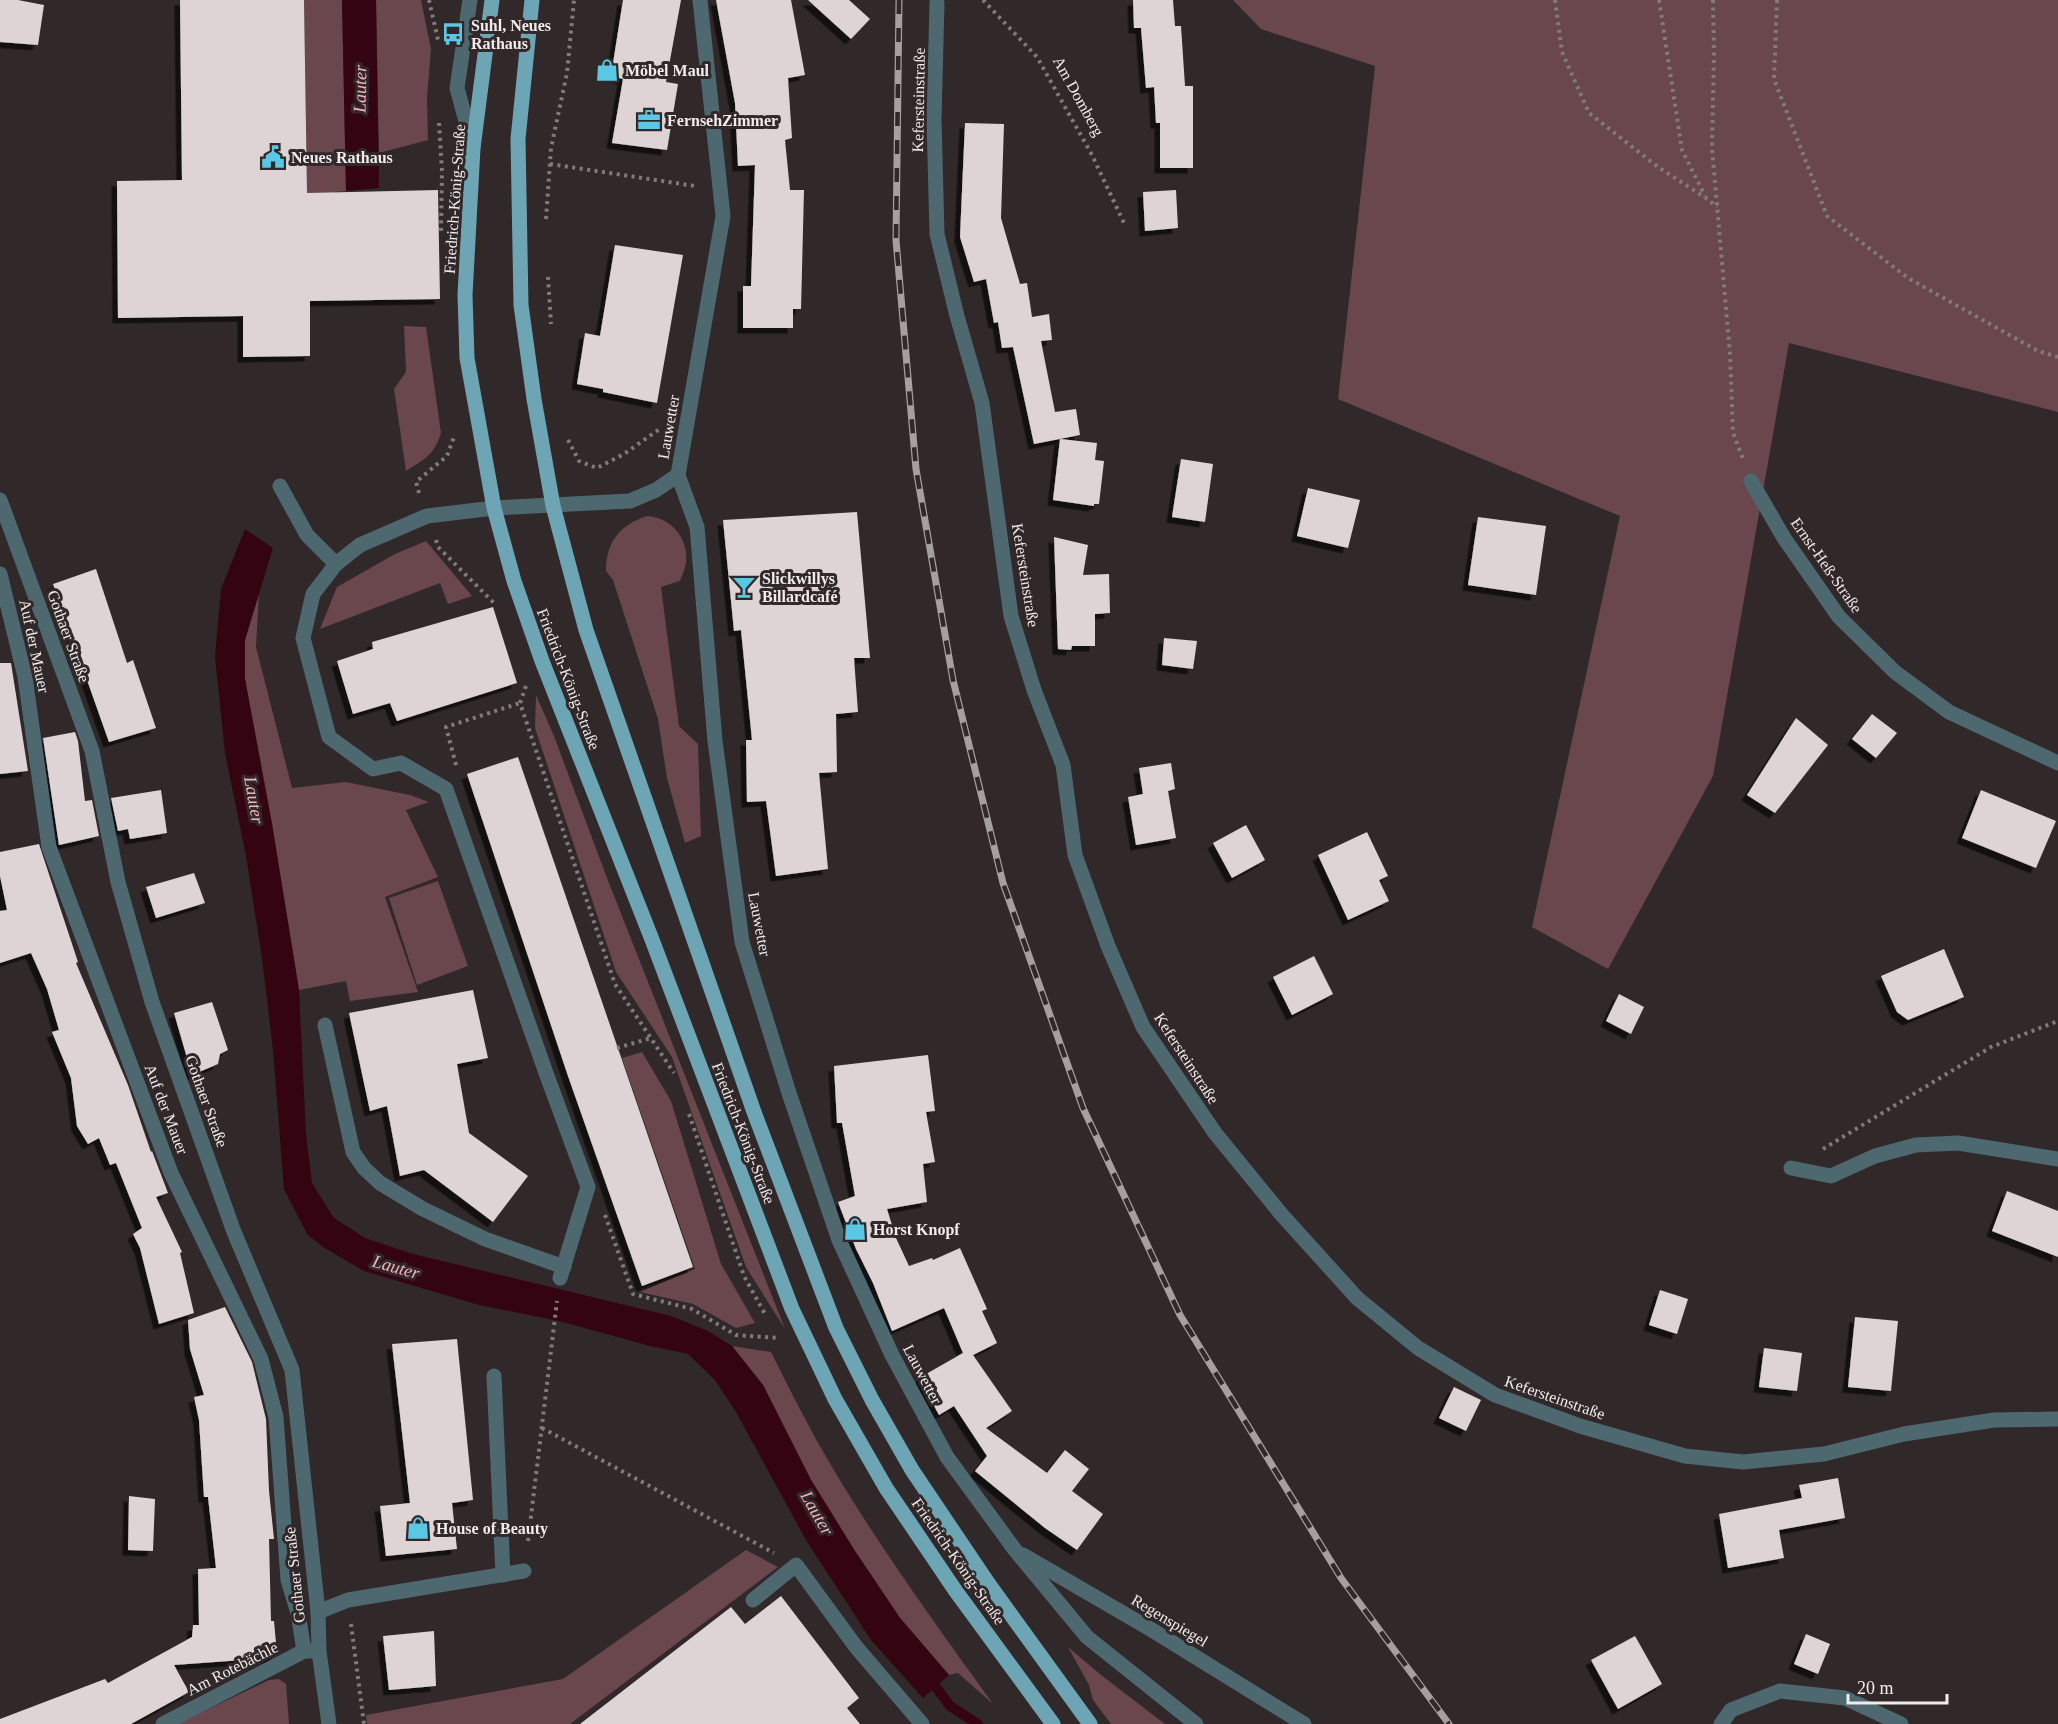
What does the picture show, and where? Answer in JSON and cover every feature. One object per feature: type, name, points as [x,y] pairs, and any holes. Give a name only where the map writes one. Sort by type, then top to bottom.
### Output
[{"type":"main road","name":"Friedrich-König-Straße","points":[[492,0],[473,148],[465,295],[467,358],[494,508],[514,581],[542,661],[651,937],[792,1309],[835,1399],[886,1488],[955,1590],[1053,1724]]},
{"type":"main road","name":"Friedrich-König-Straße","points":[[532,0],[518,139],[521,305],[534,399],[553,506],[586,630],[750,1101],[836,1328],[872,1400],[912,1470],[988,1583],[1090,1724]]},
{"type":"street","points":[[470,0],[457,88],[473,148]]},
{"type":"street","name":"Lauwetter","points":[[700,0],[723,216],[678,476],[697,528],[716,741],[742,942],[789,1093],[839,1240],[892,1354],[947,1457],[1015,1550],[1087,1638],[1196,1724]]},
{"type":"street","name":"Kefersteinstraße","points":[[936,1],[934,119],[937,234],[982,403],[1011,616],[1034,690],[1063,765],[1075,855],[1108,946],[1143,1027],[1215,1133],[1282,1215],[1357,1298],[1418,1348],[1495,1395],[1580,1426],[1685,1456],[1743,1462],[1824,1454],[1904,1434],[1994,1420],[2058,1419]]},
{"type":"street","points":[[325,1025],[353,1152],[364,1168],[380,1183],[423,1209],[562,1273],[588,1187],[446,789],[401,763],[373,769],[329,737],[303,638],[313,594],[336,564],[360,545],[428,516],[494,508],[630,501],[656,490],[678,476]]},
{"type":"street","name":"Ernst-Heß-Straße","points":[[1751,481],[1784,538],[1839,617],[1895,672],[1949,712],[2058,763]]},
{"type":"street","points":[[280,486],[307,535],[336,564]]},
{"type":"street","name":"Gothaer Straße","points":[[0,500],[92,751],[118,882],[152,1002],[234,1232],[292,1370],[318,1612],[311,1651],[329,1724]]},
{"type":"street","name":"Auf der Mauer","points":[[0,574],[25,677],[49,847],[171,1173],[261,1359],[276,1417],[288,1580],[311,1651]]},
{"type":"street","points":[[1791,1168],[1831,1176],[1875,1156],[1916,1145],[1958,1143],[2058,1159]]},
{"type":"street","points":[[494,1376],[503,1575]]},
{"type":"street","name":"Regenspiegel","points":[[1015,1550],[1152,1630],[1304,1724]]},
{"type":"street","points":[[753,1600],[796,1564],[856,1647],[922,1724]]},
{"type":"street","points":[[318,1612],[348,1600],[524,1572]]},
{"type":"street","name":"Am Rotebächle","points":[[163,1724],[311,1651]]},
{"type":"street","points":[[1721,1724],[1731,1710],[1780,1692],[1845,1698],[1900,1724]]},
{"type":"path","points":[[429,0],[432,13]]},
{"type":"path","points":[[546,230],[551,148],[567,73],[574,0]]},
{"type":"path","name":"Am Domberg","points":[[983,0],[1037,57],[1092,155],[1124,223]]},
{"type":"path","points":[[1555,0],[1562,52],[1589,113],[1658,167],[1717,207]]},
{"type":"path","points":[[1659,0],[1682,150],[1706,198]]},
{"type":"path","points":[[1713,0],[1712,148],[1730,354],[1733,433],[1751,481]]},
{"type":"path","points":[[1777,0],[1774,79],[1827,216],[1908,278],[2038,351],[2058,357]]},
{"type":"path","points":[[550,164],[721,190]]},
{"type":"path","points":[[548,277],[551,324]]},
{"type":"path","points":[[566,433],[568,442],[579,461],[597,468],[624,454],[690,407]]},
{"type":"path","points":[[446,789],[456,768],[446,728],[520,703]]},
{"type":"path","points":[[1791,1168],[1991,1047],[2058,1021]]},
{"type":"path","points":[[617,1048],[651,1038]]},
{"type":"path","points":[[588,1187],[597,1193],[633,1294],[692,1309],[736,1335],[780,1338]]},
{"type":"path","points":[[524,1572],[562,1273]]},
{"type":"path","points":[[542,1428],[796,1564]]},
{"type":"path","points":[[348,1600],[364,1724]]},
{"type":"shaded area","points":[[304,0],[342,0],[346,191],[334,192],[334,210],[307,210]]},
{"type":"shaded area","points":[[376,0],[421,0],[431,49],[427,98],[428,140],[379,153]]},
{"type":"shaded area","points":[[1233,0],[2058,0],[2058,412],[1789,343],[1713,776],[1608,969],[1532,927],[1620,516],[1338,399],[1375,66],[1261,29]]},
{"type":"shaded area","points":[[404,326],[426,327],[441,433],[428,456],[406,471],[394,389],[406,372]]},
{"type":"shaded area","points":[[648,516],[671,525],[685,545],[686,565],[680,581],[661,587],[679,726],[698,744],[701,836],[685,843],[667,778],[658,719],[613,580],[606,571],[609,551],[616,536],[622,529],[638,519]]},
{"type":"shaded area","points":[[426,541],[472,596],[448,604],[440,583],[320,629],[337,587],[395,554]]},
{"type":"shaded area","points":[[259,592],[256,647],[292,788],[346,782],[410,795],[429,802],[406,810],[438,877],[385,897],[418,992],[350,1001],[346,981],[299,990],[245,679],[245,640]]},
{"type":"shaded area","points":[[536,695],[785,1329],[746,1267],[672,1057],[616,972],[535,728]]},
{"type":"shaded area","points":[[438,881],[468,966],[417,985],[389,898]]},
{"type":"shaded area","points":[[642,1052],[671,1101],[721,1264],[755,1323],[736,1328],[693,1304],[640,1292],[695,1269],[622,1058]]},
{"type":"shaded area","points":[[732,1346],[771,1352],[817,1441],[858,1509],[993,1704],[958,1673],[949,1675],[900,1618],[811,1480],[763,1385]]},
{"type":"shaded area","points":[[746,1550],[778,1567],[570,1724],[367,1724],[366,1715],[563,1679]]},
{"type":"shaded area","points":[[1068,1647],[1165,1724],[1111,1724],[1093,1700],[1089,1685]]},
{"type":"shaded area","points":[[279,1679],[286,1684],[289,1724],[177,1724],[269,1680]]},
{"type":"water","points":[[342,0],[376,0],[379,188],[346,191]]},
{"type":"water","points":[[245,529],[273,548],[245,640],[245,679],[299,990],[306,1135],[312,1183],[334,1218],[365,1238],[413,1254],[671,1316],[708,1331],[732,1346],[763,1385],[811,1480],[855,1551],[900,1618],[949,1675],[923,1698],[871,1640],[806,1540],[736,1412],[715,1380],[688,1354],[559,1321],[479,1305],[364,1271],[323,1247],[307,1234],[284,1189],[273,1050],[262,958],[246,856],[225,753],[215,657],[221,589]]},
{"type":"building","points":[[0,0],[18,0],[44,5],[38,45],[0,42]]},
{"type":"building","name":"Neues Rathaus","points":[[180,0],[304,0],[307,193],[438,190],[440,299],[310,301],[310,356],[243,357],[243,316],[118,318],[117,181],[182,180]]},
{"type":"building","points":[[623,0],[681,0],[666,82],[678,84],[667,150],[612,143],[623,79],[611,76]]},
{"type":"building","points":[[716,0],[791,0],[805,75],[788,78],[792,138],[785,140],[790,190],[804,190],[801,309],[793,309],[793,328],[743,328],[743,286],[751,286],[755,165],[738,166],[735,103]]},
{"type":"building","points":[[808,0],[849,0],[870,19],[851,39]]},
{"type":"building","points":[[1133,0],[1173,0],[1175,26],[1181,26],[1185,86],[1193,86],[1193,168],[1160,168],[1160,123],[1156,123],[1154,87],[1146,88],[1141,28],[1134,28]]},
{"type":"building","points":[[965,123],[1004,124],[1001,218],[1020,284],[1027,283],[1032,317],[1049,314],[1052,340],[1041,341],[1055,412],[1076,409],[1080,435],[1034,444],[1013,347],[1002,348],[998,322],[994,323],[986,279],[974,282],[960,237]]},
{"type":"building","points":[[1176,190],[1178,228],[1145,231],[1143,192]]},
{"type":"building","points":[[615,245],[683,255],[657,403],[577,384],[585,333],[600,336]]},
{"type":"building","points":[[1060,439],[1097,443],[1095,460],[1104,461],[1099,504],[1094,504],[1094,506],[1053,500]]},
{"type":"building","points":[[1181,459],[1213,464],[1205,522],[1172,517]]},
{"type":"building","points":[[1308,488],[1360,500],[1348,548],[1297,536]]},
{"type":"building","points":[[857,512],[870,658],[854,658],[858,712],[836,714],[837,772],[819,773],[828,869],[776,876],[766,801],[747,802],[746,740],[752,740],[741,630],[734,631],[723,520]]},
{"type":"building","points":[[1478,517],[1546,526],[1536,595],[1468,585]]},
{"type":"building","points":[[1054,537],[1088,545],[1083,575],[1109,574],[1110,613],[1095,614],[1095,646],[1072,646],[1071,650],[1058,649]]},
{"type":"building","points":[[96,569],[127,663],[133,660],[156,728],[109,742],[53,584]]},
{"type":"building","points":[[493,607],[517,683],[397,721],[390,703],[353,714],[337,661],[373,649],[372,642]]},
{"type":"building","points":[[1164,638],[1197,641],[1193,669],[1162,665]]},
{"type":"building","points":[[0,663],[11,663],[28,771],[0,774]]},
{"type":"building","points":[[1872,714],[1897,733],[1876,758],[1852,739]]},
{"type":"building","points":[[1796,718],[1828,745],[1775,813],[1747,795]]},
{"type":"building","points":[[75,732],[85,801],[92,800],[99,836],[59,845],[43,738]]},
{"type":"building","points":[[518,757],[693,1267],[642,1286],[568,1076],[467,774]]},
{"type":"building","points":[[1171,763],[1175,789],[1168,791],[1176,838],[1136,845],[1128,797],[1143,794],[1139,768]]},
{"type":"building","points":[[161,790],[167,833],[130,839],[128,829],[118,831],[111,798]]},
{"type":"building","points":[[1981,790],[2056,821],[2036,868],[1962,838]]},
{"type":"building","points":[[1246,825],[1265,860],[1232,878],[1213,843]]},
{"type":"building","points":[[1367,832],[1388,876],[1379,880],[1389,901],[1348,920],[1318,855]]},
{"type":"building","points":[[39,844],[78,962],[76,963],[128,1085],[168,1193],[156,1197],[182,1252],[180,1253],[194,1313],[159,1324],[140,1248],[133,1234],[142,1228],[116,1163],[110,1165],[99,1138],[88,1144],[77,1126],[71,1078],[52,1032],[59,1030],[47,989],[31,953],[0,963],[0,911],[7,910],[0,876],[0,852]]},
{"type":"building","points":[[194,873],[205,903],[156,918],[146,887]]},
{"type":"building","points":[[1944,949],[1964,997],[1908,1020],[1897,1012],[1881,976]]},
{"type":"building","points":[[1314,956],[1333,994],[1292,1015],[1273,977]]},
{"type":"building","points":[[473,990],[488,1058],[457,1064],[469,1133],[528,1176],[493,1222],[424,1170],[400,1176],[387,1106],[370,1111],[349,1013]]},
{"type":"building","points":[[1619,994],[1644,1007],[1631,1034],[1606,1021]]},
{"type":"building","points":[[212,1002],[228,1050],[220,1054],[218,1064],[192,1075],[174,1013]]},
{"type":"building","points":[[928,1055],[935,1111],[926,1112],[935,1162],[923,1164],[927,1202],[887,1209],[896,1238],[909,1266],[932,1258],[933,1260],[960,1248],[987,1309],[982,1311],[997,1343],[973,1355],[1012,1411],[986,1428],[1047,1473],[1065,1450],[1089,1469],[1072,1491],[1103,1514],[1077,1550],[1045,1528],[975,1471],[987,1456],[954,1406],[939,1415],[919,1378],[963,1353],[944,1308],[892,1331],[838,1202],[855,1196],[842,1123],[837,1123],[834,1066]]},
{"type":"building","points":[[2007,1191],[2058,1211],[2058,1257],[1992,1231]]},
{"type":"building","points":[[1660,1290],[1688,1299],[1677,1334],[1649,1325]]},
{"type":"building","points":[[225,1307],[252,1362],[266,1419],[274,1539],[269,1539],[271,1621],[274,1621],[277,1654],[269,1658],[174,1665],[189,1692],[131,1724],[0,1724],[0,1719],[105,1679],[108,1683],[192,1637],[193,1625],[199,1625],[198,1569],[216,1568],[208,1497],[204,1497],[199,1420],[194,1397],[204,1395],[190,1349],[188,1320]]},
{"type":"building","points":[[1855,1317],[1898,1321],[1891,1391],[1848,1387]]},
{"type":"building","points":[[457,1339],[473,1500],[452,1503],[457,1549],[386,1556],[380,1506],[410,1503],[392,1344]]},
{"type":"building","points":[[1764,1348],[1802,1353],[1797,1391],[1759,1387]]},
{"type":"building","points":[[1454,1387],[1481,1400],[1466,1431],[1439,1418]]},
{"type":"building","points":[[1838,1478],[1845,1518],[1779,1530],[1784,1558],[1728,1568],[1719,1514],[1802,1498],[1799,1485]]},
{"type":"building","points":[[129,1496],[155,1499],[153,1551],[128,1550]]},
{"type":"building","points":[[781,1596],[859,1698],[847,1708],[860,1724],[580,1724],[731,1607],[745,1624]]},
{"type":"building","points":[[434,1631],[436,1686],[389,1690],[383,1636]]},
{"type":"building","points":[[1806,1634],[1830,1644],[1818,1674],[1794,1664]]},
{"type":"building","points":[[1635,1636],[1662,1684],[1618,1709],[1591,1660]]},
{"type":"waterway","name":"Lauter","points":[[927,1675],[950,1706],[978,1724]]},
{"type":"railway","points":[[899,0],[896,240],[916,469],[953,680],[1003,883],[1083,1108],[1180,1315],[1341,1578],[1449,1724]]},
{"type":"place","name":"Suhl, Neues Rathaus","points":[[453,34]]},
{"type":"place","name":"Möbel Maul","points":[[607,70]]},
{"type":"place","name":"FernsehZimmer","points":[[649,120]]},
{"type":"place","name":"Neues Rathaus","points":[[273,157]]},
{"type":"place","name":"Slickwillys Billardcafé","points":[[744,587]]},
{"type":"place","name":"Horst Knopf","points":[[855,1229]]},
{"type":"place","name":"House of Beauty","points":[[418,1528]]}]
